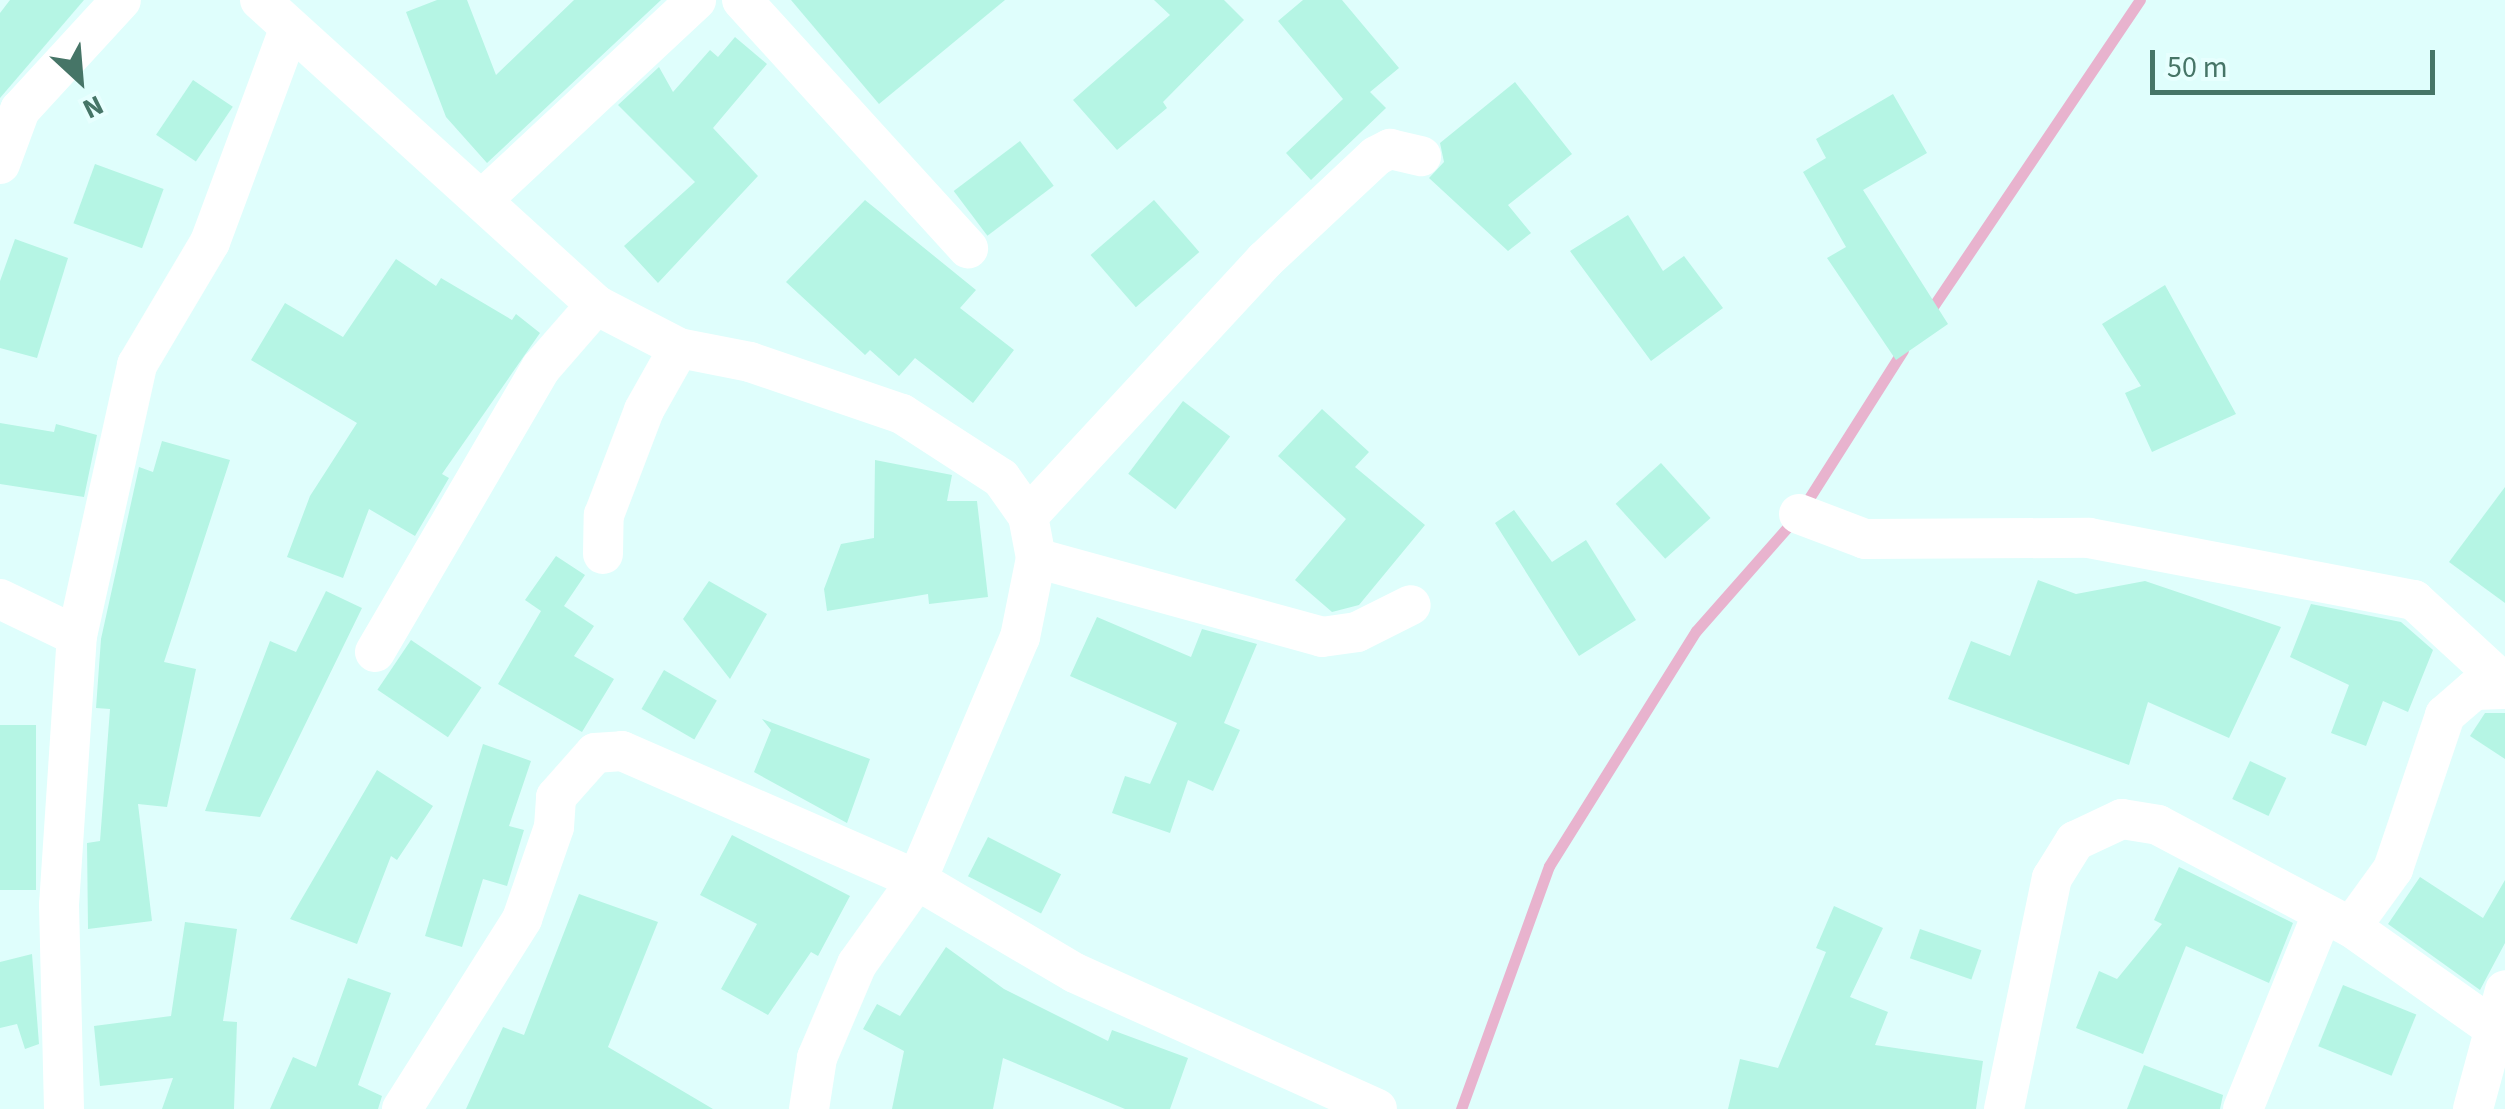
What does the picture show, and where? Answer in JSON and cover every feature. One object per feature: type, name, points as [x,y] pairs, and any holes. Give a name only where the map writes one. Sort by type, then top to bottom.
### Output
[{"type":"street","points":[[0,164],[20,110],[121,0]]},
{"type":"street","points":[[260,0],[288,32],[484,198],[596,305],[680,348],[750,362],[902,414],[1001,478],[1028,516],[1036,558],[1020,637],[917,880],[857,964],[817,1058],[809,1109]]},
{"type":"street","points":[[484,198],[696,0]]},
{"type":"street","points":[[742,0],[968,248]]},
{"type":"street","points":[[64,1109],[60,847],[77,636],[136,365],[210,242],[288,32]]},
{"type":"street","points":[[1028,516],[1265,260],[1376,156],[1390,148],[1421,156]]},
{"type":"street","points":[[375,652],[542,368],[596,305]]},
{"type":"street","points":[[604,554],[604,515],[644,410],[680,348]]},
{"type":"street","points":[[1799,514],[1865,539],[2089,538],[2414,600],[2505,686]]},
{"type":"street","points":[[1036,558],[1322,637],[1357,632],[1411,606]]},
{"type":"street","points":[[0,599],[77,636]]},
{"type":"street","points":[[2244,1109],[2336,922],[2393,869],[2445,715],[2474,690],[2505,686]]},
{"type":"street","points":[[402,1109],[522,920],[554,827],[556,797],[595,752],[622,752],[917,880],[1075,973],[1377,1109]]},
{"type":"street","points":[[2004,1109],[2052,878],[2075,842],[2122,820],[2158,825],[2336,922],[2492,1027]]},
{"type":"street","points":[[2473,1109],[2505,990]]},
{"type":"building","points":[[10,0],[84,0],[0,98],[0,13]]},
{"type":"building","points":[[437,0],[467,0],[496,75],[574,0],[661,0],[487,163],[446,117],[406,12]]},
{"type":"building","points":[[791,0],[1005,0],[879,104]]},
{"type":"building","points":[[1154,0],[1224,0],[1244,20],[1163,102],[1167,108],[1117,150],[1073,100],[1170,15]]},
{"type":"building","points":[[1303,0],[1342,0],[1399,68],[1370,92],[1386,108],[1311,180],[1286,153],[1343,99],[1278,21]]},
{"type":"building","points":[[735,37],[767,64],[713,128],[758,176],[658,283],[624,246],[695,182],[618,105],[659,67],[673,92],[710,50],[718,57]]},
{"type":"building","points":[[193,80],[233,107],[196,162],[156,135]]},
{"type":"building","points":[[1515,82],[1572,154],[1508,205],[1531,233],[1508,251],[1429,178],[1444,162],[1440,143]]},
{"type":"building","points":[[1893,94],[1927,153],[1863,190],[1948,324],[1896,360],[1827,258],[1846,247],[1803,172],[1826,158],[1816,139]]},
{"type":"building","points":[[1020,141],[1054,186],[987,236],[954,191]]},
{"type":"building","points":[[95,164],[164,189],[142,248],[73,223]]},
{"type":"building","points":[[865,200],[976,290],[960,308],[1014,350],[973,403],[915,358],[899,376],[870,350],[865,355],[786,282]]},
{"type":"building","points":[[1154,200],[1199,252],[1136,307],[1091,255]]},
{"type":"building","points":[[1628,215],[1663,271],[1684,256],[1723,308],[1651,361],[1570,251]]},
{"type":"building","points":[[15,239],[68,258],[37,358],[0,348],[0,281]]},
{"type":"building","points":[[396,259],[436,286],[441,278],[512,320],[516,314],[540,333],[442,474],[449,478],[415,536],[369,509],[343,578],[287,557],[310,496],[357,423],[251,360],[285,303],[343,337]]},
{"type":"building","points":[[2165,285],[2236,414],[2152,452],[2125,393],[2141,386],[2102,324]]},
{"type":"building","points":[[1183,401],[1230,437],[1175,509],[1128,474]]},
{"type":"building","points":[[1322,409],[1369,452],[1355,467],[1425,525],[1359,605],[1332,612],[1295,580],[1346,519],[1278,456]]},
{"type":"building","points":[[0,423],[54,432],[56,424],[97,435],[84,497],[0,484]]},
{"type":"building","points":[[162,441],[230,460],[164,662],[196,669],[167,807],[138,804],[152,921],[88,929],[87,843],[100,841],[110,709],[96,708],[101,639],[139,467],[153,472]]},
{"type":"building","points":[[875,460],[952,475],[947,501],[977,501],[988,597],[929,604],[928,594],[827,611],[824,589],[841,544],[874,538]]},
{"type":"building","points":[[1661,463],[1711,518],[1665,559],[1616,504]]},
{"type":"building","points":[[2505,487],[2505,603],[2449,562]]},
{"type":"building","points":[[1514,510],[1552,562],[1586,540],[1636,620],[1579,656],[1495,523]]},
{"type":"building","points":[[556,556],[585,575],[564,606],[594,626],[574,656],[614,679],[582,732],[498,684],[541,611],[525,600]]},
{"type":"building","points":[[2038,580],[2076,594],[2145,581],[2281,627],[2229,738],[2148,702],[2129,765],[1948,699],[1971,641],[2010,656]]},
{"type":"building","points":[[709,581],[767,614],[730,679],[683,619]]},
{"type":"building","points":[[326,591],[362,608],[260,817],[205,811],[270,641],[296,652]]},
{"type":"building","points":[[2311,604],[2401,622],[2433,650],[2408,712],[2383,701],[2366,746],[2331,733],[2349,685],[2290,657]]},
{"type":"building","points":[[1097,617],[1191,657],[1202,629],[1257,644],[1224,723],[1240,730],[1213,791],[1188,780],[1170,833],[1112,813],[1125,776],[1150,784],[1177,723],[1070,676]]},
{"type":"building","points":[[411,640],[481,688],[448,737],[377,690]]},
{"type":"building","points":[[664,670],[717,700],[694,739],[642,709]]},
{"type":"building","points":[[2485,713],[2505,713],[2505,759],[2470,736]]},
{"type":"building","points":[[762,719],[870,759],[847,823],[754,772],[771,730]]},
{"type":"building","points":[[0,725],[36,725],[36,890],[0,890]]},
{"type":"building","points":[[483,744],[531,761],[509,826],[524,830],[507,886],[483,879],[462,947],[425,936]]},
{"type":"building","points":[[2250,761],[2286,778],[2269,816],[2232,799]]},
{"type":"building","points":[[377,770],[433,806],[397,860],[391,856],[357,944],[290,919]]},
{"type":"building","points":[[732,835],[850,896],[818,956],[811,952],[768,1015],[721,989],[757,924],[700,895]]},
{"type":"building","points":[[988,837],[1061,874],[1041,913],[968,876]]},
{"type":"building","points":[[2179,867],[2293,923],[2269,983],[2186,946],[2143,1054],[2076,1028],[2099,971],[2117,979],[2162,924],[2154,920]]},
{"type":"building","points":[[2420,877],[2483,918],[2505,880],[2505,943],[2480,990],[2388,924]]},
{"type":"building","points":[[579,894],[658,922],[608,1047],[713,1109],[466,1109],[503,1027],[524,1035]]},
{"type":"building","points":[[1834,906],[1883,928],[1850,997],[1888,1012],[1875,1045],[1983,1061],[1976,1109],[1728,1109],[1740,1059],[1778,1068],[1826,952],[1816,948]]},
{"type":"building","points":[[185,922],[237,929],[223,1021],[237,1022],[234,1109],[162,1109],[173,1078],[100,1086],[94,1026],[171,1016]]},
{"type":"building","points":[[1920,929],[1981,950],[1971,979],[1910,958]]},
{"type":"building","points":[[946,947],[1004,989],[1108,1041],[1112,1030],[1188,1058],[1170,1109],[1125,1109],[1003,1058],[993,1109],[892,1109],[904,1051],[863,1029],[877,1004],[900,1016]]},
{"type":"building","points":[[32,954],[39,1044],[25,1049],[17,1024],[0,1028],[0,962]]},
{"type":"building","points":[[348,978],[391,993],[358,1085],[382,1096],[378,1109],[270,1109],[293,1057],[316,1067]]},
{"type":"building","points":[[2343,985],[2416,1015],[2392,1076],[2318,1046]]},
{"type":"building","points":[[2144,1065],[2223,1095],[2220,1109],[2127,1109]]},
{"type":"waterway","points":[[1928,314],[2140,0]]},
{"type":"waterway","points":[[1461,1109],[1549,866],[1696,631],[1799,514],[1903,350]]}]
